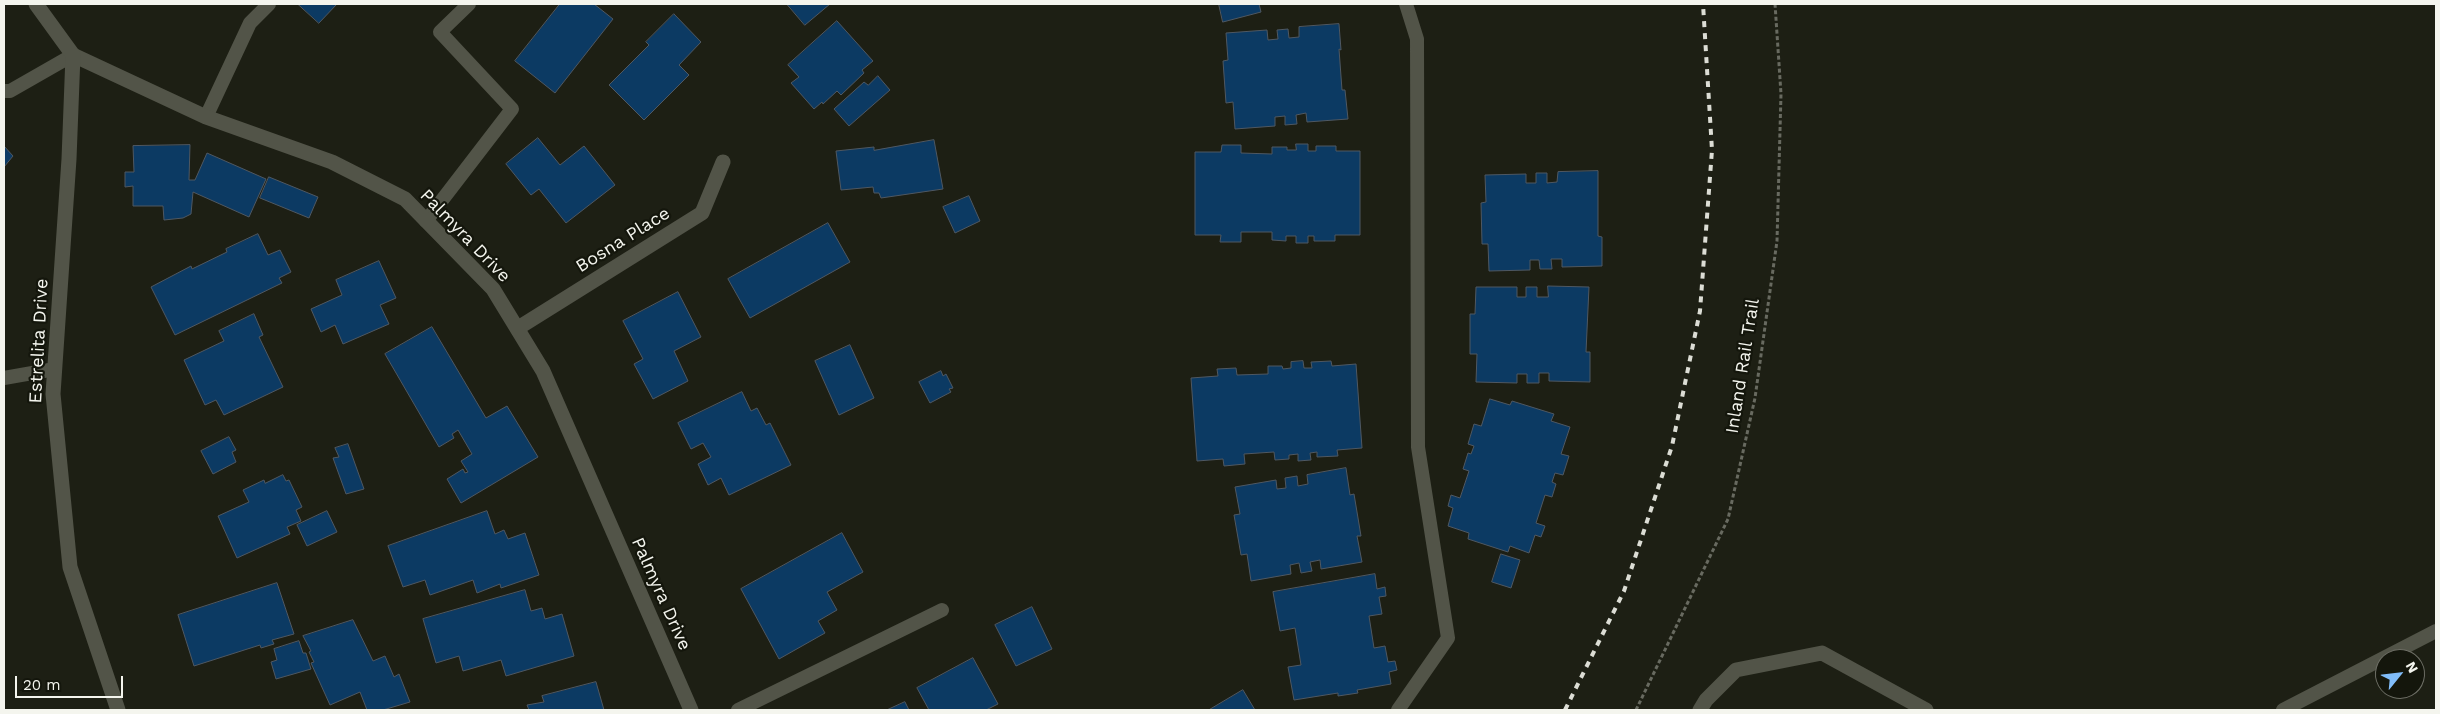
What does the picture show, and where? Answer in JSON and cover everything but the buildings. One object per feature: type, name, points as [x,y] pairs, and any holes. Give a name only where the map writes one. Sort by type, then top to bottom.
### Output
[{"type":"street","name":"Palmyra Drive","points":[[36,4],[73,56],[206,117],[332,162],[405,199],[493,289],[543,371],[691,710]]},
{"type":"street","name":"Estrelita Drive","points":[[73,56],[69,159],[53,394],[70,567],[118,710]]},
{"type":"street","name":"Bosna Place","points":[[518,328],[702,213],[723,162]]},
{"type":"street","points":[[1700,710],[1706,700],[1736,670],[1822,653],[1926,710]]},
{"type":"lane","points":[[206,117],[250,23],[269,4]]},
{"type":"lane","points":[[426,221],[512,110],[440,32],[469,4]]},
{"type":"lane","points":[[1398,710],[1448,638],[1418,447],[1417,39],[1406,4]]},
{"type":"lane","points":[[4,91],[10,90],[73,56]]},
{"type":"lane","points":[[4,378],[55,369]]},
{"type":"lane","points":[[738,710],[942,610]]},
{"type":"lane","points":[[2284,710],[2436,631]]},
{"type":"path","name":"Inland Rail Trail","points":[[1636,710],[1728,519],[1755,398],[1777,241],[1781,94],[1775,4]]},
{"type":"railway","points":[[1565,710],[1624,591],[1672,446],[1700,311],[1712,150],[1703,4]]}]
